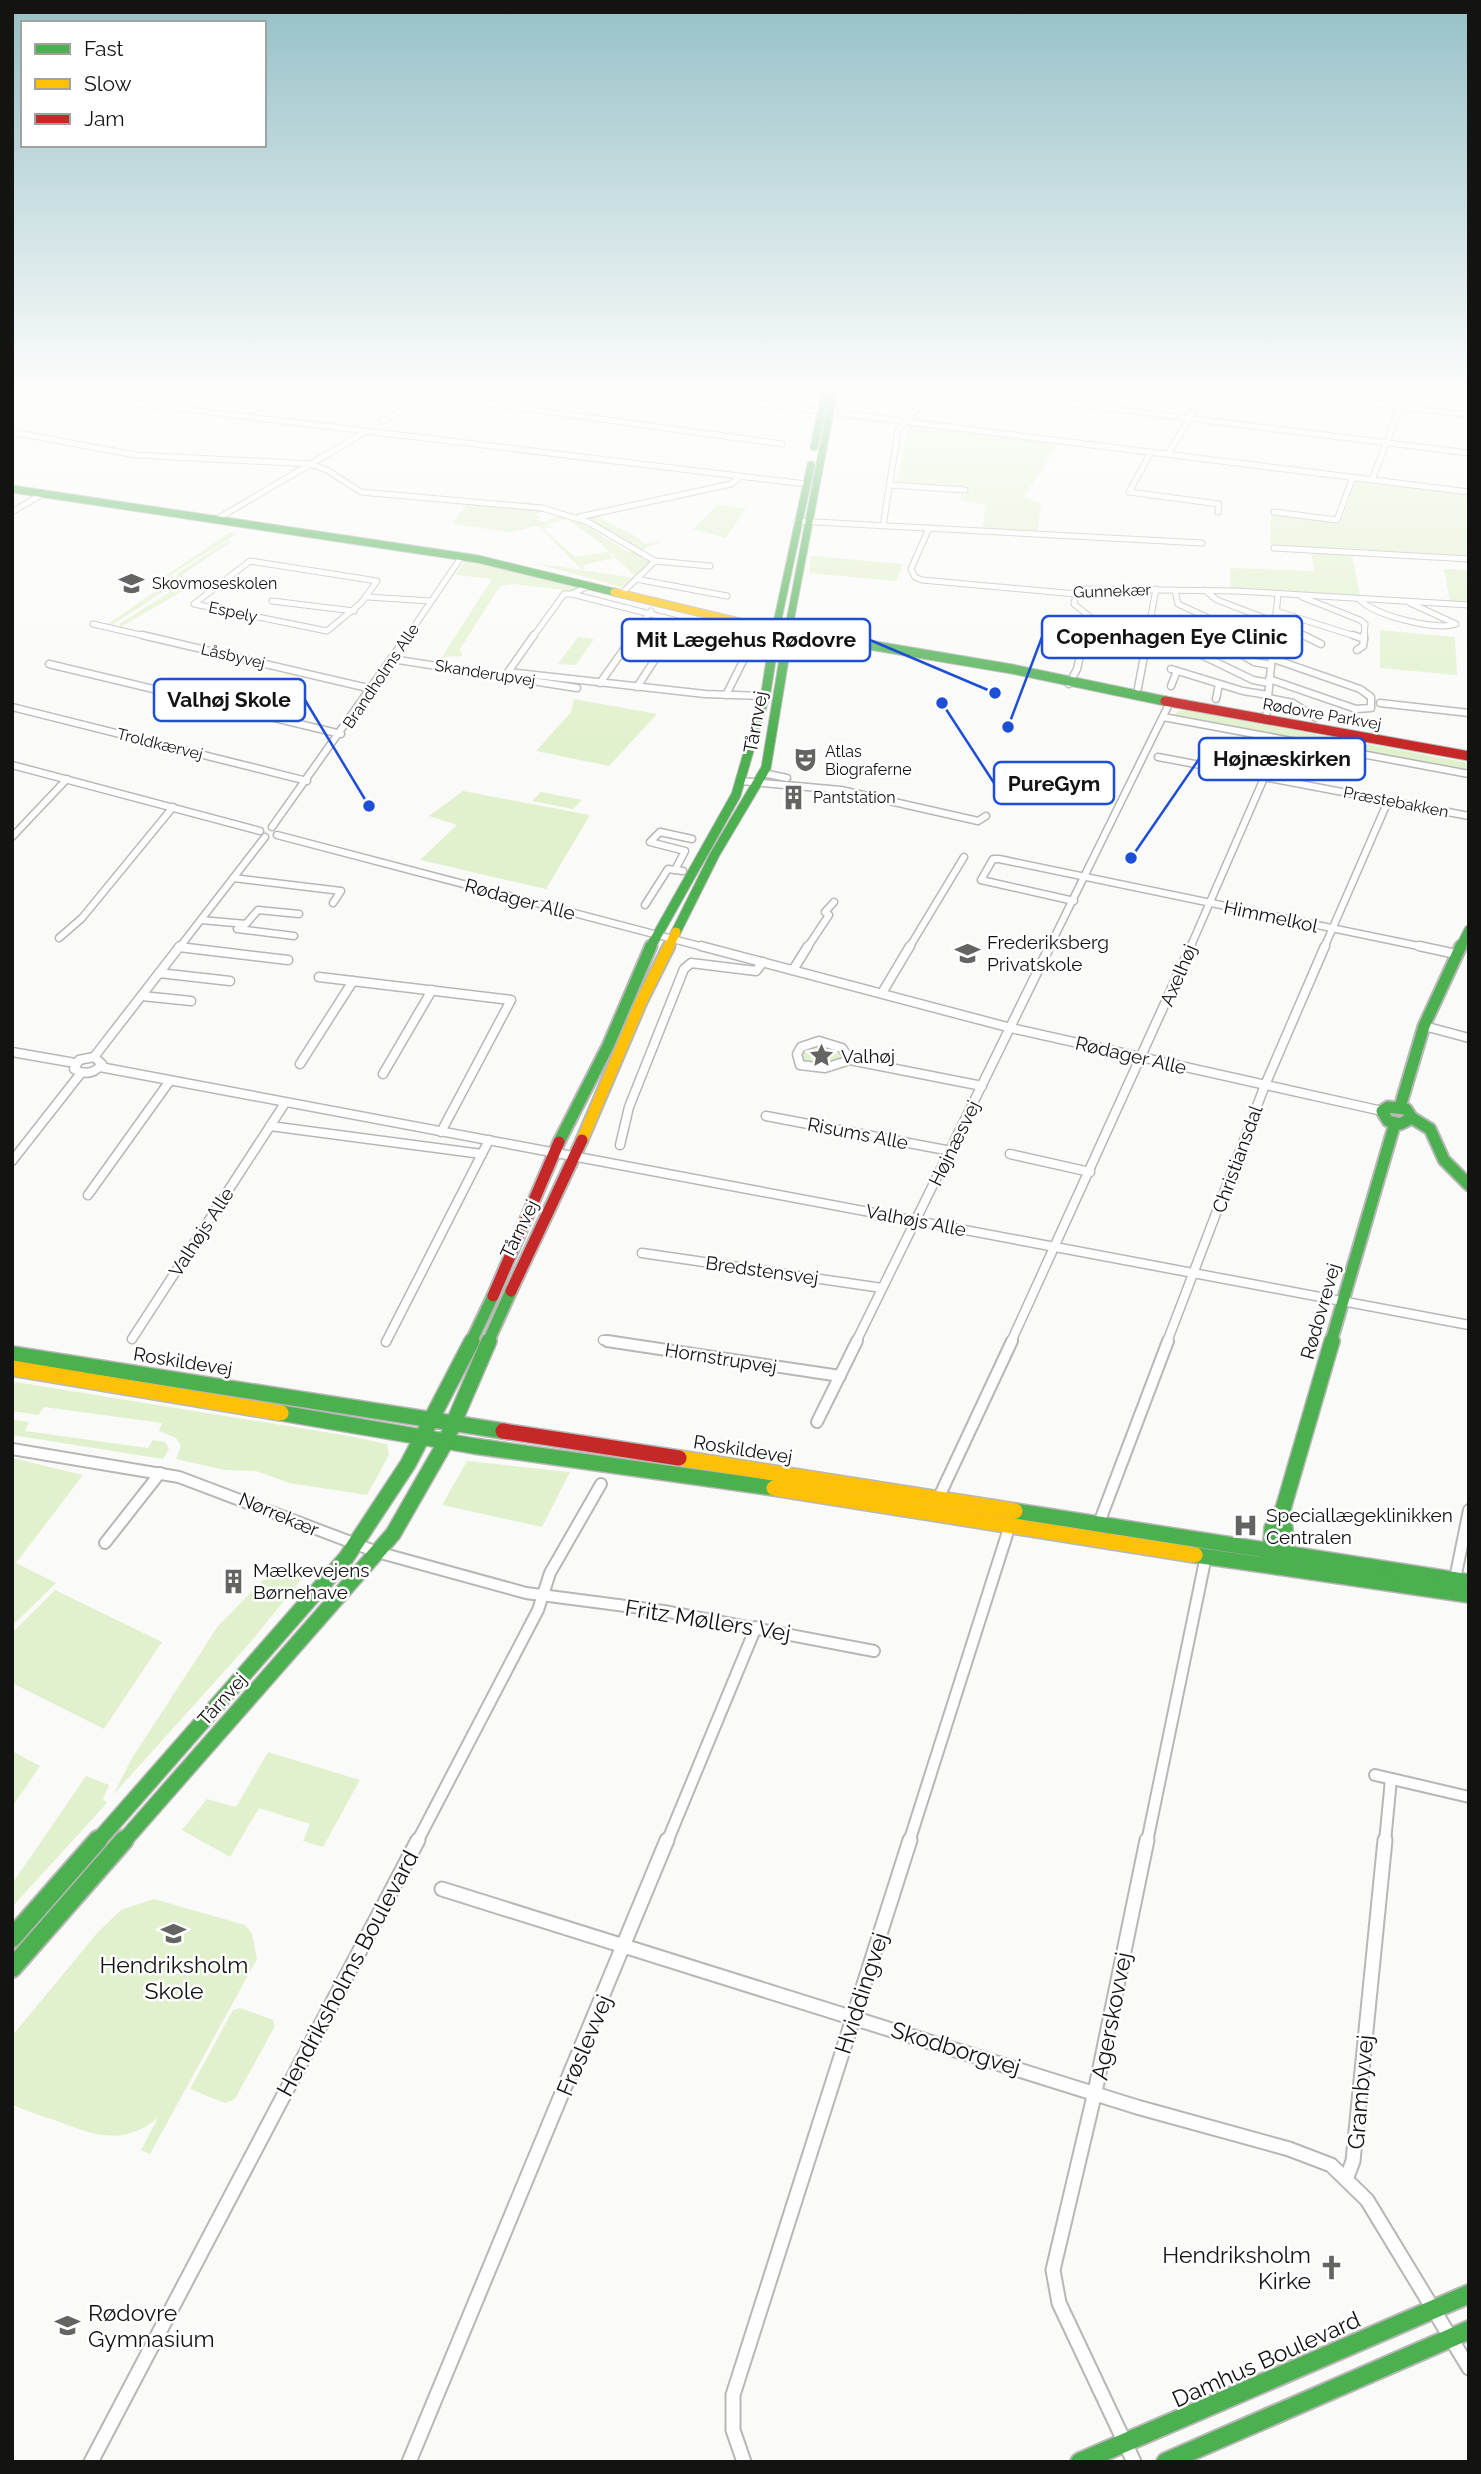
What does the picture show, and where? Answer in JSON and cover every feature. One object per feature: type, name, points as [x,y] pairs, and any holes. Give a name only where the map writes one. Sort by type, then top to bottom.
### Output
[{"type":"street","name":"Rødovre Parkvej","points":[[134,506],[463,556],[714,616],[1469,757]]},
{"type":"street","points":[[217,519],[238,506]]},
{"type":"street","points":[[526,506],[577,518],[655,561],[710,566]]},
{"type":"street","points":[[577,518],[629,506]]},
{"type":"street","name":"Tårnvej","points":[[12,1968],[377,1552],[407,1515],[448,1441],[504,1305],[575,1156],[615,1059],[715,855],[769,758],[790,630],[804,506]]},
{"type":"street","name":"Tårnvej","points":[[12,1938],[357,1545],[397,1487],[498,1286],[555,1152],[608,1046],[657,935],[741,781],[764,696],[776,628],[807,506]]},
{"type":"street","points":[[883,526],[886,506]]},
{"type":"street","points":[[1218,512],[1219,506]]},
{"type":"street","points":[[1274,512],[1337,520],[1342,506]]},
{"type":"street","points":[[803,521],[1202,543]]},
{"type":"street","name":"Gunnekær","points":[[929,528],[911,569],[915,577],[922,580],[1076,594],[1080,589],[1205,590],[1469,605]]},
{"type":"street","points":[[1274,548],[1469,559]]},
{"type":"street","name":"Brandholms Alle","points":[[275,831],[463,556]]},
{"type":"street","name":"Espely","points":[[250,561],[377,581],[368,597],[327,631],[194,604],[250,561]]},
{"type":"street","points":[[622,593],[655,561]]},
{"type":"street","points":[[636,579],[727,596]]},
{"type":"street","points":[[572,594],[590,585]]},
{"type":"street","points":[[1138,688],[1156,589]]},
{"type":"street","points":[[1175,590],[1178,604],[1188,609],[1241,633],[1273,638]]},
{"type":"street","points":[[1205,590],[1217,600],[1321,644]]},
{"type":"street","points":[[726,695],[753,641],[572,594],[564,594],[508,672],[637,687],[726,695],[764,696]]},
{"type":"street","points":[[1070,682],[1090,617],[1074,604],[1076,594]]},
{"type":"street","points":[[1266,719],[1278,594]]},
{"type":"street","name":"Gunnekær","points":[[1301,595],[1304,600],[1360,620],[1364,639]]},
{"type":"street","points":[[368,597],[431,601]]},
{"type":"street","name":"Gunnekær","points":[[1359,598],[1360,603],[1416,623],[1451,627],[1456,624],[1412,606],[1409,601]]},
{"type":"street","name":"Espely","points":[[272,601],[354,611]]},
{"type":"street","points":[[600,683],[636,628],[649,612],[661,604]]},
{"type":"street","name":"Gunnekær","points":[[1458,604],[1469,611]]},
{"type":"street","points":[[1276,611],[1364,639],[1363,646],[1357,650]]},
{"type":"street","name":"Låsbyvej","points":[[93,624],[372,689]]},
{"type":"street","points":[[636,628],[668,638],[637,687]]},
{"type":"street","points":[[1187,648],[1253,680],[1269,681],[1356,709],[1371,708],[1371,697],[1360,689],[1271,661],[1254,662],[1232,649],[1219,653]]},
{"type":"street","name":"Skanderupvej","points":[[392,659],[577,688]]},
{"type":"street","points":[[49,664],[341,734]]},
{"type":"street","points":[[1171,686],[1174,670],[1293,703],[1317,718]]},
{"type":"street","points":[[1216,699],[1219,684]]},
{"type":"street","name":"Højnæsvej","points":[[817,1422],[1170,702]]},
{"type":"street","points":[[1380,704],[1469,713]]},
{"type":"street","name":"Troldkærvej","points":[[12,707],[307,781]]},
{"type":"street","points":[[1163,717],[1469,774]]},
{"type":"street","name":"Præstebakken","points":[[1158,757],[1469,816]]},
{"type":"street","points":[[12,765],[173,807],[262,834],[275,831]]},
{"type":"street","name":"Axelhøj","points":[[938,1499],[1143,1058],[1264,778]]},
{"type":"street","points":[[12,837],[67,779]]},
{"type":"street","points":[[759,780],[855,795]]},
{"type":"street","points":[[741,781],[812,785],[978,821],[986,816]]},
{"type":"street","name":"Christiansdal","points":[[1099,1523],[1265,1085],[1388,801]]},
{"type":"street","points":[[60,938],[82,918],[173,807]]},
{"type":"street","name":"Rødager Alle","points":[[275,831],[1011,1028],[1382,1111]]},
{"type":"street","points":[[645,905],[668,869],[679,871],[685,851],[650,842],[660,832],[692,839]]},
{"type":"street","points":[[14,1055],[75,1063],[94,1057],[233,878],[262,834]]},
{"type":"street","points":[[882,993],[964,858]]},
{"type":"street","points":[[1074,901],[981,880],[993,859],[1085,878]]},
{"type":"street","points":[[233,878],[341,891],[332,903]]},
{"type":"street","name":"Himmelkol","points":[[1085,878],[1456,954]]},
{"type":"street","points":[[793,970],[829,915],[825,912],[834,902]]},
{"type":"street","points":[[199,922],[246,924],[258,909],[299,914]]},
{"type":"street","points":[[199,922],[294,936]]},
{"type":"street","points":[[1400,1107],[1424,1026],[1469,930]]},
{"type":"street","points":[[179,947],[288,960]]},
{"type":"street","name":"Rødager Alle","points":[[620,1145],[629,1107],[684,969],[691,963],[756,971],[763,962]]},
{"type":"street","points":[[159,974],[230,981]]},
{"type":"street","points":[[319,977],[511,1000],[441,1132]]},
{"type":"street","points":[[300,1064],[353,981]]},
{"type":"street","points":[[383,1074],[432,990]]},
{"type":"street","points":[[142,996],[191,1001]]},
{"type":"street","points":[[1424,1026],[1469,1038]]},
{"type":"street","points":[[850,1060],[842,1048],[819,1041],[801,1047],[797,1054],[800,1065],[818,1070],[850,1060],[982,1086]]},
{"type":"street","points":[[12,1161],[81,1073],[100,1067],[101,1061],[94,1057]]},
{"type":"street","points":[[75,1063],[74,1069],[81,1073]]},
{"type":"street","name":"Valhøjs Alle","points":[[100,1067],[1469,1325]]},
{"type":"street","points":[[88,1195],[169,1082]]},
{"type":"street","name":"Valhøjs Alle","points":[[132,1339],[285,1102]]},
{"type":"street","points":[[1412,1118],[1405,1123],[1395,1123],[1384,1118],[1382,1111],[1388,1107],[1400,1107],[1409,1112],[1412,1118],[1429,1126],[1435,1133],[1436,1149],[1443,1160],[1469,1185]]},
{"type":"street","name":"Risums Alle","points":[[766,1116],[951,1151]]},
{"type":"street","name":"Rødovrevej","points":[[1270,1567],[1272,1528],[1283,1509],[1395,1123]]},
{"type":"street","points":[[270,1126],[482,1154]]},
{"type":"street","points":[[386,1342],[489,1140]]},
{"type":"street","points":[[1010,1154],[1090,1172]]},
{"type":"street","name":"Bredstensvej","points":[[642,1252],[882,1288]]},
{"type":"street","name":"Hornstrupvej","points":[[603,1340],[839,1376]]},
{"type":"street","name":"Roskildevej","points":[[12,1354],[1462,1581]]},
{"type":"street","name":"Roskildevej","points":[[12,1368],[448,1441],[687,1474],[1270,1567],[1469,1595]]},
{"type":"street","name":"Nørrekær","points":[[12,1449],[160,1473],[224,1492],[377,1552],[542,1595]]},
{"type":"street","points":[[105,1543],[160,1473]]},
{"type":"street","name":"Hendriksholms Boulevard","points":[[91,2462],[512,1660],[555,1564],[601,1484]]},
{"type":"street","name":"Rødovrevej","points":[[1283,1509],[1289,1569]]},
{"type":"street","points":[[1462,1581],[1469,1510]]},
{"type":"street","name":"Hviddingvej","points":[[744,2462],[733,2430],[733,2395],[1010,1525]]},
{"type":"street","name":"Agerskovvej","points":[[1134,2462],[1059,2303],[1053,2283],[1054,2270],[1095,2092],[1206,1556]]},
{"type":"street","name":"Fritz Møllers Vej","points":[[542,1595],[757,1627],[874,1651]]},
{"type":"street","name":"Frøslevvej","points":[[409,2462],[757,1627]]},
{"type":"street","points":[[1375,1775],[1469,1797]]},
{"type":"street","name":"Grambyvej","points":[[1391,1779],[1353,2161],[1347,2177],[1367,2200],[1469,2368]]},
{"type":"street","name":"Skodborgvej","points":[[442,1889],[625,1948],[1314,2157],[1347,2177]]},
{"type":"street","name":"Damhus Boulevard","points":[[1080,2462],[1469,2294]]},
{"type":"street","points":[[1166,2462],[1469,2330]]},
{"type":"green space","points":[[465,506],[543,511],[535,515],[541,517],[535,520],[545,522],[560,515],[569,518],[542,526],[555,526],[543,529],[575,557],[608,552],[614,558],[583,565],[586,570],[581,569],[539,526],[509,532],[452,524]]},
{"type":"green space","points":[[716,506],[746,508],[726,538],[693,529]]},
{"type":"green space","points":[[985,506],[1041,506],[1038,532],[983,529]]},
{"type":"green space","points":[[1347,506],[1469,506],[1469,556],[1351,549],[1360,596],[1231,588],[1230,568],[1314,571],[1311,552],[1270,544],[1271,515],[1341,522]]},
{"type":"green space","points":[[597,514],[644,544],[663,541],[638,551],[582,518]]},
{"type":"green space","points":[[576,519],[628,552],[633,551],[651,562],[636,577],[598,541],[568,520]]},
{"type":"green space","points":[[230,532],[237,534],[172,574],[170,586],[163,592],[112,625],[108,624],[166,584],[164,577]]},
{"type":"green space","points":[[227,541],[231,542],[183,574],[182,579],[198,582],[121,627],[119,624],[170,592],[178,573]]},
{"type":"green space","points":[[811,556],[903,564],[896,581],[809,573]]},
{"type":"green space","points":[[466,560],[579,587],[572,591],[513,584],[500,586],[460,649],[462,656],[442,657],[492,579],[455,575]]},
{"type":"green space","points":[[534,563],[635,578],[625,588]]},
{"type":"green space","points":[[1444,569],[1469,570],[1469,602],[1450,601]]},
{"type":"green space","points":[[1380,630],[1455,637],[1457,675],[1380,668]]},
{"type":"green space","points":[[578,637],[594,639],[576,665],[558,664]]},
{"type":"green space","points":[[574,699],[657,714],[609,766],[536,751],[571,712]]},
{"type":"green space","points":[[1185,710],[1469,763],[1469,773],[1172,717],[1178,711]]},
{"type":"green space","points":[[463,791],[590,815],[546,889],[420,860],[457,825],[429,816]]},
{"type":"green space","points":[[541,792],[582,800],[573,809],[532,801]]},
{"type":"green space","points":[[818,1043],[841,1050],[847,1059],[836,1065],[802,1063],[800,1055],[804,1049]]},
{"type":"green space","points":[[16,1382],[349,1436],[387,1444],[389,1455],[367,1495],[289,1483],[256,1471],[224,1470],[176,1459],[181,1446],[176,1438],[159,1431],[162,1423],[44,1407],[38,1415],[12,1411],[12,1387]]},
{"type":"green space","points":[[12,1420],[29,1422],[25,1431],[148,1448],[153,1440],[165,1442],[169,1449],[163,1459],[12,1435]]},
{"type":"green space","points":[[12,1458],[83,1475],[16,1563],[56,1583],[12,1626]]},
{"type":"green space","points":[[467,1461],[570,1472],[542,1527],[442,1505]]},
{"type":"green space","points":[[305,1575],[249,1644],[113,1795],[132,1758],[218,1626],[263,1580]]},
{"type":"green space","points":[[55,1590],[162,1642],[104,1729],[12,1683],[12,1633]]},
{"type":"green space","points":[[12,1751],[40,1766],[12,1807]]},
{"type":"green space","points":[[268,1752],[360,1780],[323,1847],[303,1841],[310,1824],[259,1808],[230,1857],[182,1830],[207,1799],[236,1807]]},
{"type":"green space","points":[[86,1776],[109,1785],[103,1799],[107,1803],[12,1907],[12,1884]]},
{"type":"green space","points":[[154,1899],[245,1925],[252,1934],[257,1959],[150,2154],[141,2150],[158,2118],[132,2133],[107,2136],[82,2130],[12,2104],[12,2036],[98,1932],[121,1910]]},
{"type":"green space","points":[[240,2008],[273,2020],[275,2026],[235,2099],[225,2103],[190,2089],[233,2010]]},
{"type":"traffic: fast","points":[[128,506],[478,559],[614,592]]},
{"type":"traffic: fast","points":[[559,1142],[608,1046],[651,947],[736,795],[766,692],[776,626],[802,506]]},
{"type":"traffic: fast","points":[[676,932],[715,854],[766,768],[797,577],[812,506]]},
{"type":"traffic: fast","points":[[828,638],[1012,669],[1170,702]]},
{"type":"traffic: fast","points":[[1400,1107],[1424,1026],[1469,930]]},
{"type":"traffic: fast","points":[[1388,1107],[1406,1109],[1412,1118],[1400,1124],[1388,1121],[1382,1111],[1388,1107]]},
{"type":"traffic: fast","points":[[1412,1118],[1430,1129],[1444,1160],[1469,1185]]},
{"type":"traffic: fast","points":[[1270,1555],[1272,1528],[1283,1509],[1395,1123]]},
{"type":"traffic: fast","points":[[12,1968],[393,1534],[444,1445],[511,1291]]},
{"type":"traffic: fast","points":[[12,1938],[346,1558],[408,1464],[444,1398],[493,1296]]},
{"type":"traffic: fast","points":[[12,1354],[503,1431]]},
{"type":"traffic: fast","points":[[281,1413],[474,1446],[774,1488]]},
{"type":"traffic: fast","points":[[1283,1509],[1288,1558]]},
{"type":"traffic: fast","points":[[1015,1511],[1469,1582]]},
{"type":"traffic: fast","points":[[1195,1555],[1469,1595]]},
{"type":"traffic: fast","points":[[1080,2462],[1469,2294]]},
{"type":"traffic: fast","points":[[1166,2462],[1469,2330]]},
{"type":"traffic: slow","points":[[614,592],[760,627],[828,638]]},
{"type":"traffic: slow","points":[[582,1140],[641,1002],[676,932]]},
{"type":"traffic: slow","points":[[12,1368],[281,1413]]},
{"type":"traffic: slow","points":[[679,1458],[1015,1511]]},
{"type":"traffic: slow","points":[[774,1488],[1195,1555]]},
{"type":"traffic: jam","points":[[1165,701],[1469,756]]},
{"type":"traffic: jam","points":[[511,1291],[582,1140]]},
{"type":"traffic: jam","points":[[493,1296],[559,1142]]},
{"type":"traffic: jam","points":[[503,1431],[679,1458]]},
{"type":"place","name":"Skovmoseskolen","points":[[132,583]]},
{"type":"place","name":"Mit Lægehus Rødovre","points":[[995,693]]},
{"type":"place","name":"PureGym","points":[[942,703]]},
{"type":"place","name":"Copenhagen Eye Clinic","points":[[1008,727]]},
{"type":"place","name":"Atlas Biograferne","points":[[805,760]]},
{"type":"place","name":"Pantstation","points":[[793,797]]},
{"type":"place","name":"Valhøj Skole","points":[[369,806]]},
{"type":"place","name":"Højnæskirken","points":[[1131,858]]},
{"type":"place","name":"Frederiksberg Privatskole","points":[[967,953]]},
{"type":"place","name":"Valhøj","points":[[821,1056]]},
{"type":"place","name":"Speciallægeklinikken Centralen","points":[[1246,1526]]},
{"type":"place","name":"Mælkevejens Børnehave","points":[[233,1581]]},
{"type":"place","name":"Hendriksholm Skole","points":[[174,1934]]},
{"type":"place","name":"Hendriksholm Kirke","points":[[1331,2267]]},
{"type":"place","name":"Rødovre Gymnasium","points":[[68,2325]]}]
